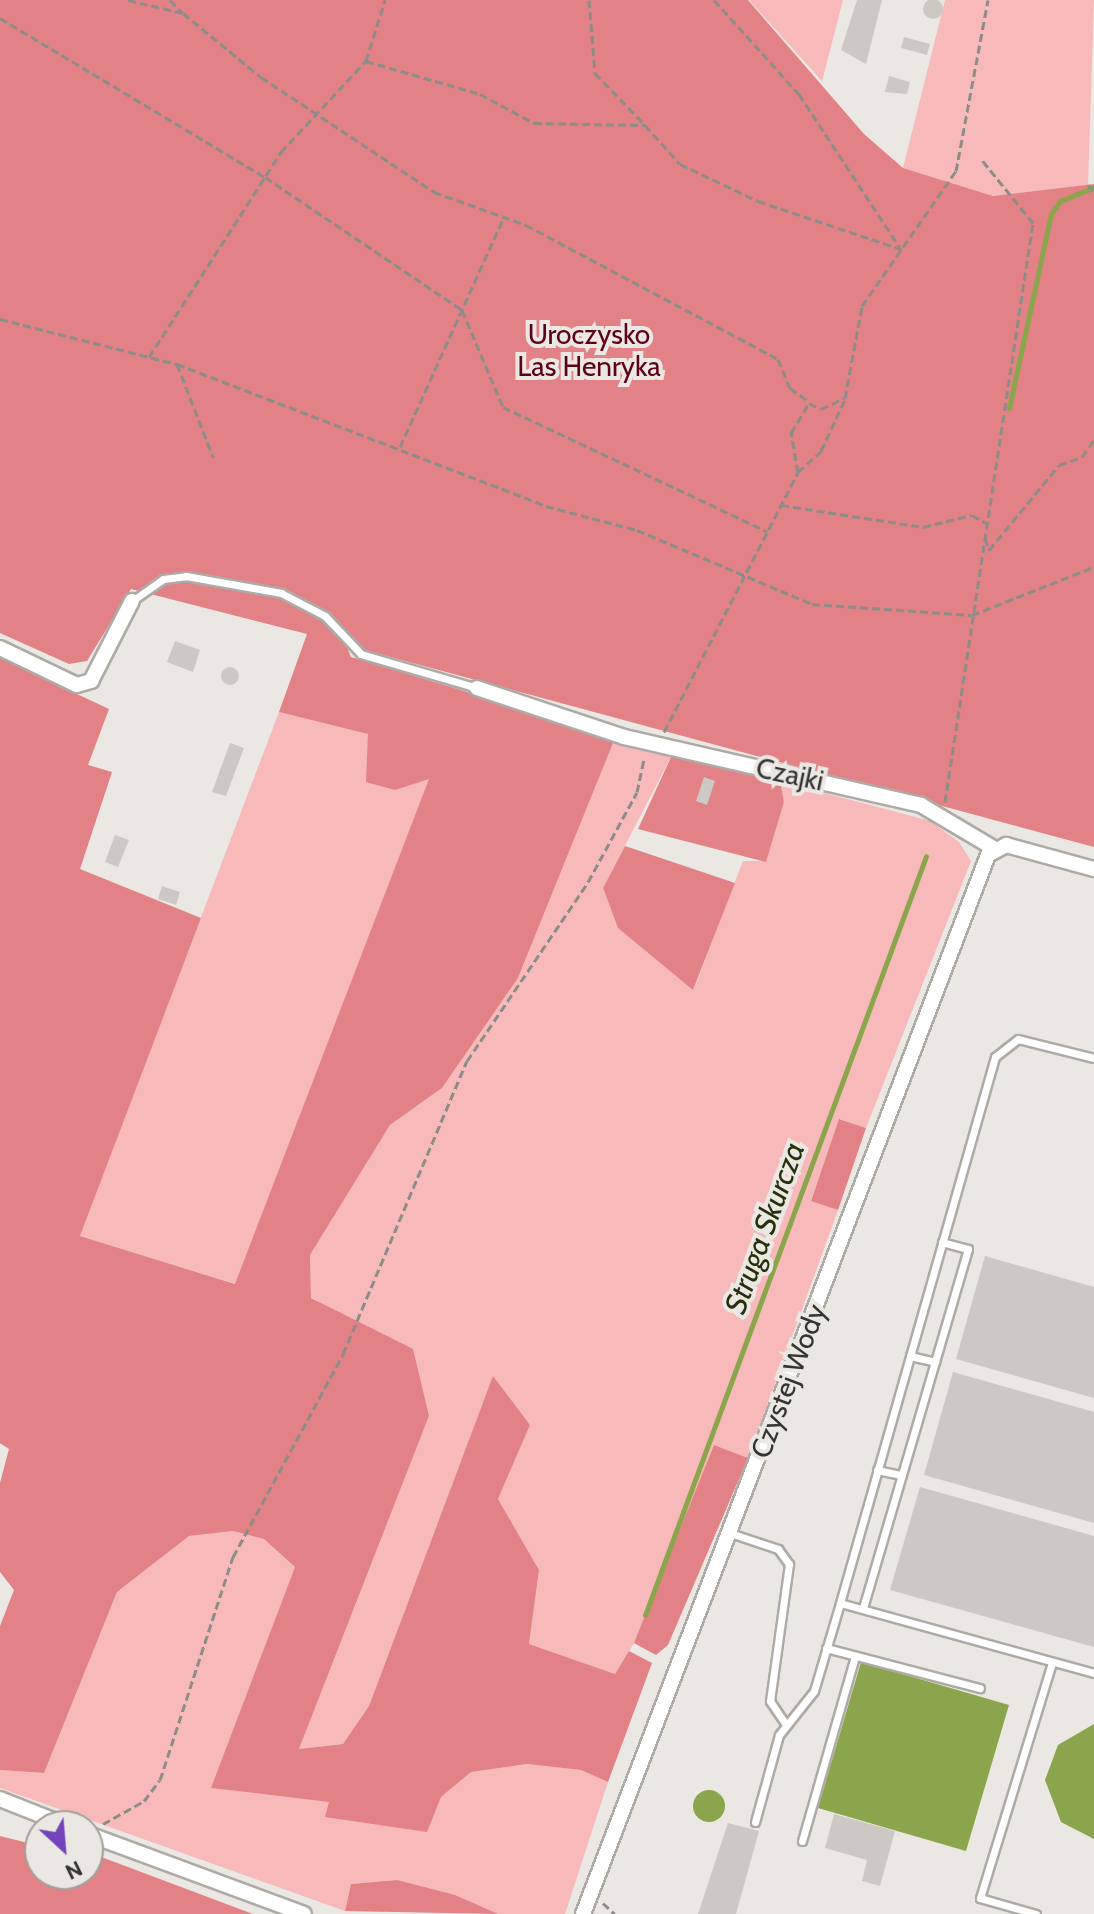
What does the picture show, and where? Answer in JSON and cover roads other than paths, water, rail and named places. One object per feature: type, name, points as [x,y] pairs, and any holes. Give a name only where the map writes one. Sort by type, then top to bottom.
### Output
[{"type":"street","points":[[0,648],[77,685],[91,681],[132,601]]},
{"type":"street","name":"Czajki","points":[[477,688],[652,744],[944,814],[995,849]]},
{"type":"street","points":[[995,849],[1013,846],[1094,869]]},
{"type":"street","name":"Czystej Wody","points":[[585,1914],[995,849]]},
{"type":"street","points":[[0,1799],[28,1810]]},
{"type":"street","points":[[104,1834],[304,1914]]},
{"type":"lane","points":[[132,601],[163,579],[186,576],[281,593],[325,616],[361,654],[477,688]]},
{"type":"lane","points":[[755,1822],[785,1723],[814,1691],[942,1242],[1001,1048],[1028,1040],[1094,1058]]},
{"type":"lane","points":[[863,1608],[968,1249],[942,1242]]},
{"type":"lane","points":[[910,1356],[935,1362]]},
{"type":"lane","points":[[877,1470],[901,1475]]},
{"type":"lane","points":[[730,1533],[778,1549],[789,1564],[770,1701],[785,1723]]},
{"type":"lane","points":[[840,1603],[1094,1673]]},
{"type":"lane","points":[[826,1648],[980,1688]]},
{"type":"lane","points":[[802,1841],[855,1656]]},
{"type":"lane","points":[[1036,1914],[980,1898],[1052,1663]]},
{"type":"waterway","name":"Struga Skurcza","points":[[1009,408],[1051,214],[1060,201],[1094,187]]},
{"type":"waterway","name":"Struga Skurcza","points":[[645,1615],[926,856]]},
{"type":"park label","name":"Uroczysko Las Henryka","points":[[589,350]]}]
